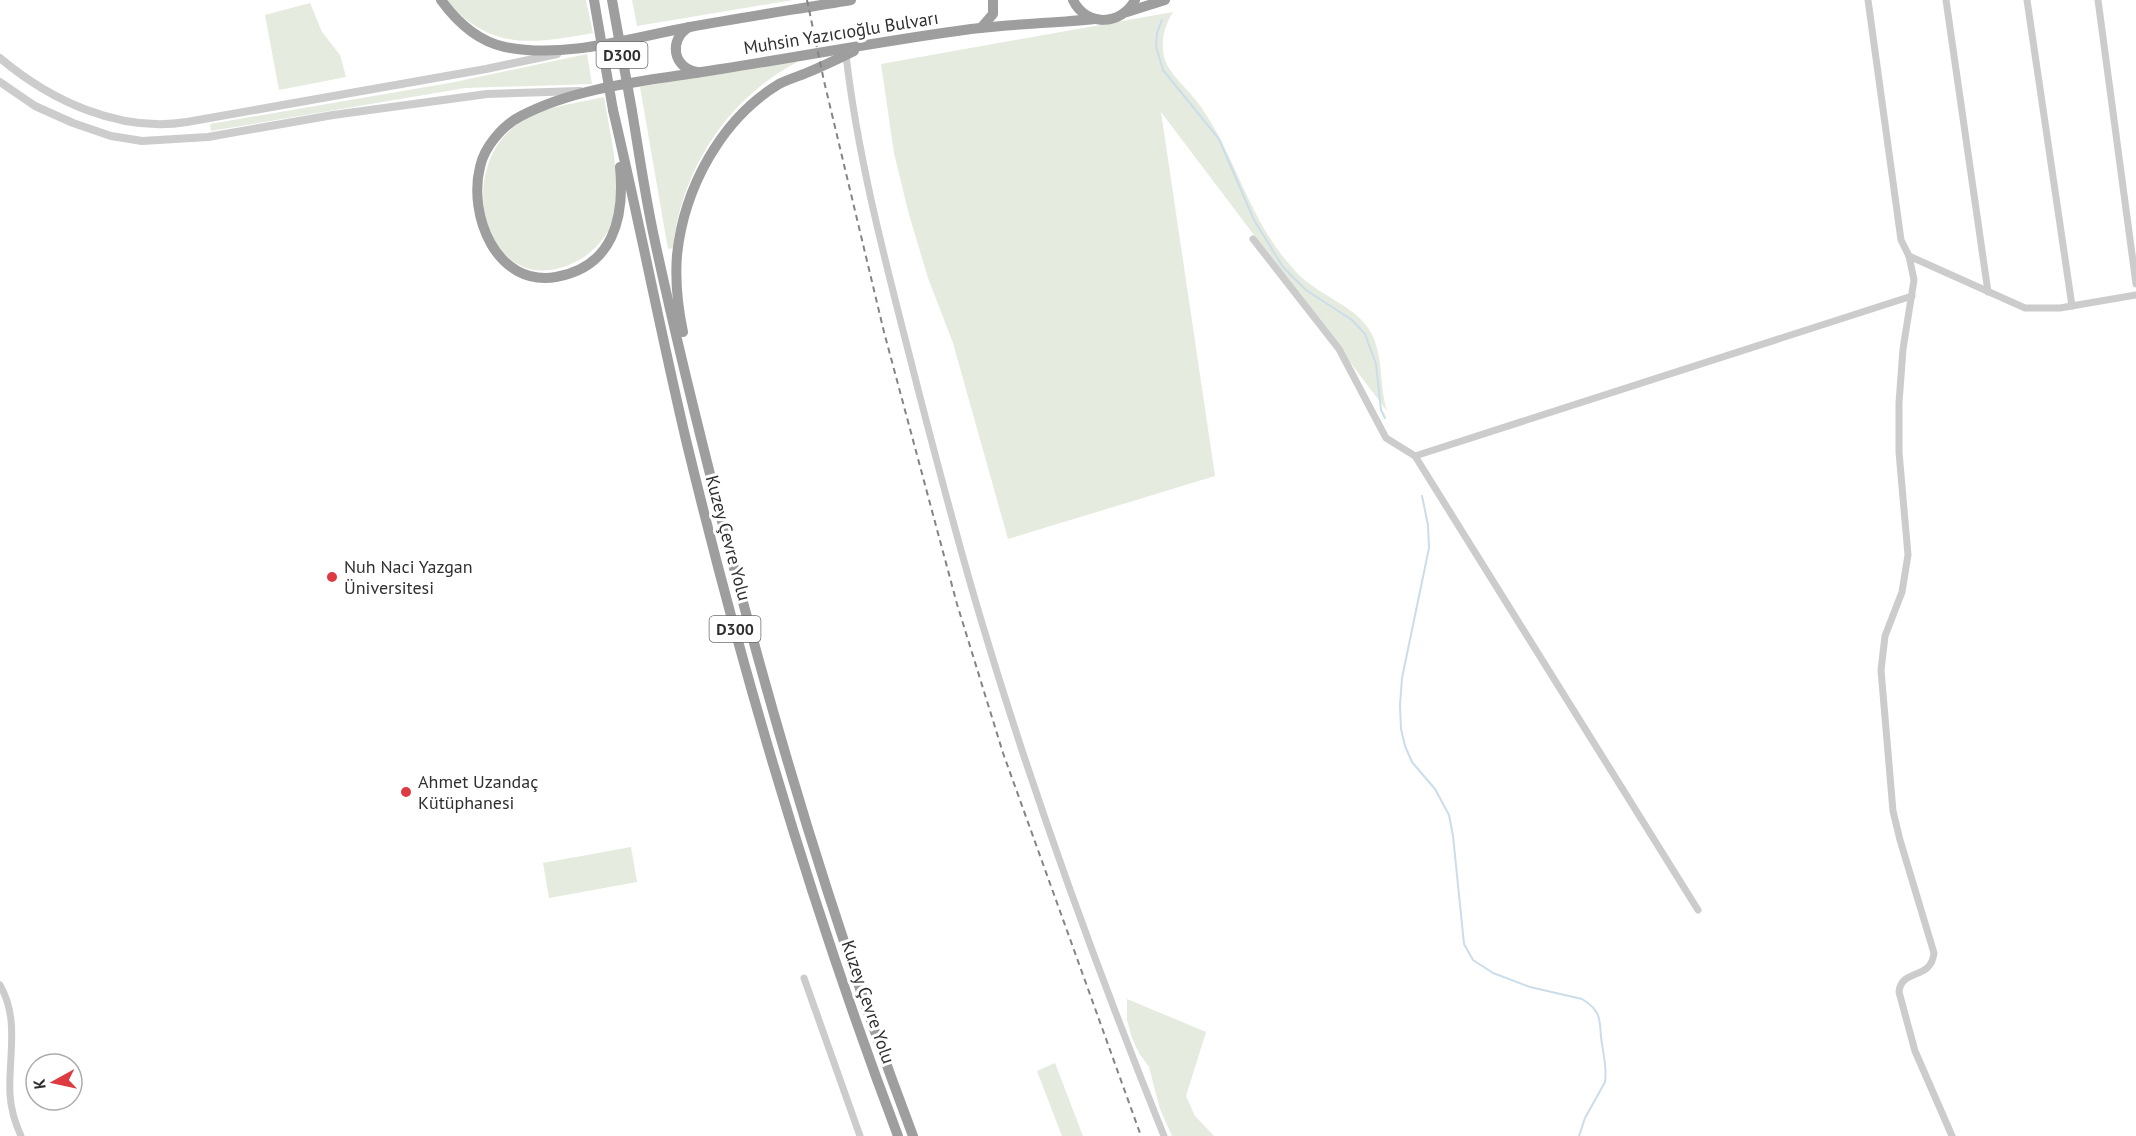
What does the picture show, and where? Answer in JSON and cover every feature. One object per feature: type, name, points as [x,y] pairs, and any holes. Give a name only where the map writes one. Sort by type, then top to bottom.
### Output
[{"type":"highway","name":"Muhsin Yazıcıoğlu Bulvarı","points":[[441,0],[456,21],[477,36],[504,46],[537,49],[581,48],[850,0]]},
{"type":"highway","name":"D300","points":[[594,0],[613,110]]},
{"type":"highway","name":"Kuzey Çevre Yolu","points":[[612,0],[654,235],[708,468],[746,618],[800,804],[851,962],[913,1136]]},
{"type":"highway","points":[[843,0],[850,0]]},
{"type":"highway","points":[[981,28],[993,14],[993,0]]},
{"type":"highway","points":[[1073,0],[1084,14],[1095,19]]},
{"type":"highway","points":[[1127,12],[1135,0]]},
{"type":"highway","points":[[1127,12],[1165,0]]},
{"type":"highway","name":"Muhsin Yazıcıoğlu Bulvarı","points":[[613,110],[622,182],[621,208],[615,232],[603,252],[588,265],[571,274],[552,278],[534,277],[516,270],[500,258],[489,242],[482,224],[477,193],[480,164],[489,146],[502,131],[518,117],[538,108],[592,91],[868,45],[981,28],[1115,19],[1127,12]]},
{"type":"highway","points":[[690,27],[679,37],[675,51],[685,68],[699,73]]},
{"type":"highway","points":[[708,468],[682,326],[678,288],[677,256],[682,226],[690,200],[709,158],[721,139],[748,108],[781,83],[868,45]]},
{"type":"highway","name":"Kuzey Çevre Yolu","points":[[613,110],[687,443],[739,643],[799,847],[837,965],[898,1136]]},
{"type":"street","points":[[1868,0],[1901,240],[1909,256],[1914,280],[1904,349],[1899,421],[1908,555],[1902,592],[1885,636],[1881,670],[1895,818],[1934,953],[1932,963],[1927,969],[1904,980],[1899,985],[1899,992],[1915,1051],[1952,1136]]},
{"type":"street","points":[[1946,0],[1988,292]]},
{"type":"street","points":[[2027,0],[2072,306]]},
{"type":"street","points":[[2098,0],[2136,284]]},
{"type":"street","points":[[0,58],[44,89],[84,109],[124,120],[165,124],[486,69],[581,48]]},
{"type":"street","points":[[846,55],[857,131],[893,290],[947,502],[979,612],[1019,742],[1075,906],[1164,1136]]},
{"type":"street","points":[[0,82],[35,106],[59,118],[111,136],[142,141],[214,136],[333,115],[487,94],[592,91]]},
{"type":"street","points":[[1253,239],[1339,349],[1386,438],[1415,456],[1698,910]]},
{"type":"street","points":[[1909,256],[2025,308],[2060,308],[2136,295]]},
{"type":"street","points":[[1415,456],[1912,296]]},
{"type":"street","points":[[804,978],[860,1136]]},
{"type":"street","points":[[0,985],[7,999],[12,1019],[10,1095],[21,1136]]},
{"type":"shaded area","points":[[446,0],[586,0],[593,33],[550,40],[513,40],[496,36],[479,28],[462,17]]},
{"type":"shaded area","points":[[632,0],[793,0],[637,26]]},
{"type":"shaded area","points":[[310,3],[322,32],[340,55],[346,77],[279,90],[265,15]]},
{"type":"shaded area","points":[[1173,12],[1167,23],[1163,41],[1168,66],[1197,101],[1213,126],[1253,208],[1276,247],[1302,278],[1358,316],[1370,331],[1377,350],[1387,411],[1161,112],[1215,476],[1008,539],[953,343],[928,278],[908,211],[894,153],[881,64]]},
{"type":"shaded area","points":[[587,54],[592,84],[465,88],[211,131],[210,124],[455,82]]},
{"type":"shaded area","points":[[796,59],[797,62],[772,77],[749,96],[712,140],[697,165],[686,191],[673,248],[668,249],[640,87]]},
{"type":"shaded area","points":[[604,97],[614,153],[616,182],[615,210],[611,225],[598,245],[579,260],[546,270],[520,265],[499,248],[487,222],[483,193],[489,162],[505,135],[533,115]]},
{"type":"shaded area","points":[[631,847],[637,882],[549,898],[543,863]]},
{"type":"shaded area","points":[[1127,999],[1206,1032],[1186,1096],[1195,1116],[1214,1136],[1172,1136],[1160,1109],[1149,1067],[1132,1038],[1127,1020]]},
{"type":"shaded area","points":[[1055,1063],[1083,1136],[1062,1136],[1037,1071]]},
{"type":"waterway","points":[[1162,20],[1157,33],[1156,47],[1163,70],[1219,139],[1254,220],[1283,267],[1306,290],[1352,320],[1365,334],[1376,364],[1381,410],[1385,418]]},
{"type":"waterway","points":[[1422,496],[1428,525],[1429,548],[1402,678],[1401,729],[1405,746],[1412,762],[1435,789],[1449,815],[1464,944],[1473,960],[1493,973],[1530,987],[1582,999],[1597,1014],[1605,1063],[1605,1082],[1585,1118],[1579,1136]]},
{"type":"railway","points":[[807,0],[884,332],[957,604],[1003,753],[1141,1136]]},
{"type":"place","name":"Nuh Naci Yazgan Üniversitesi","points":[[332,577]]},
{"type":"place","name":"Ahmet Uzandaç Kütüphanesi","points":[[406,792]]}]
